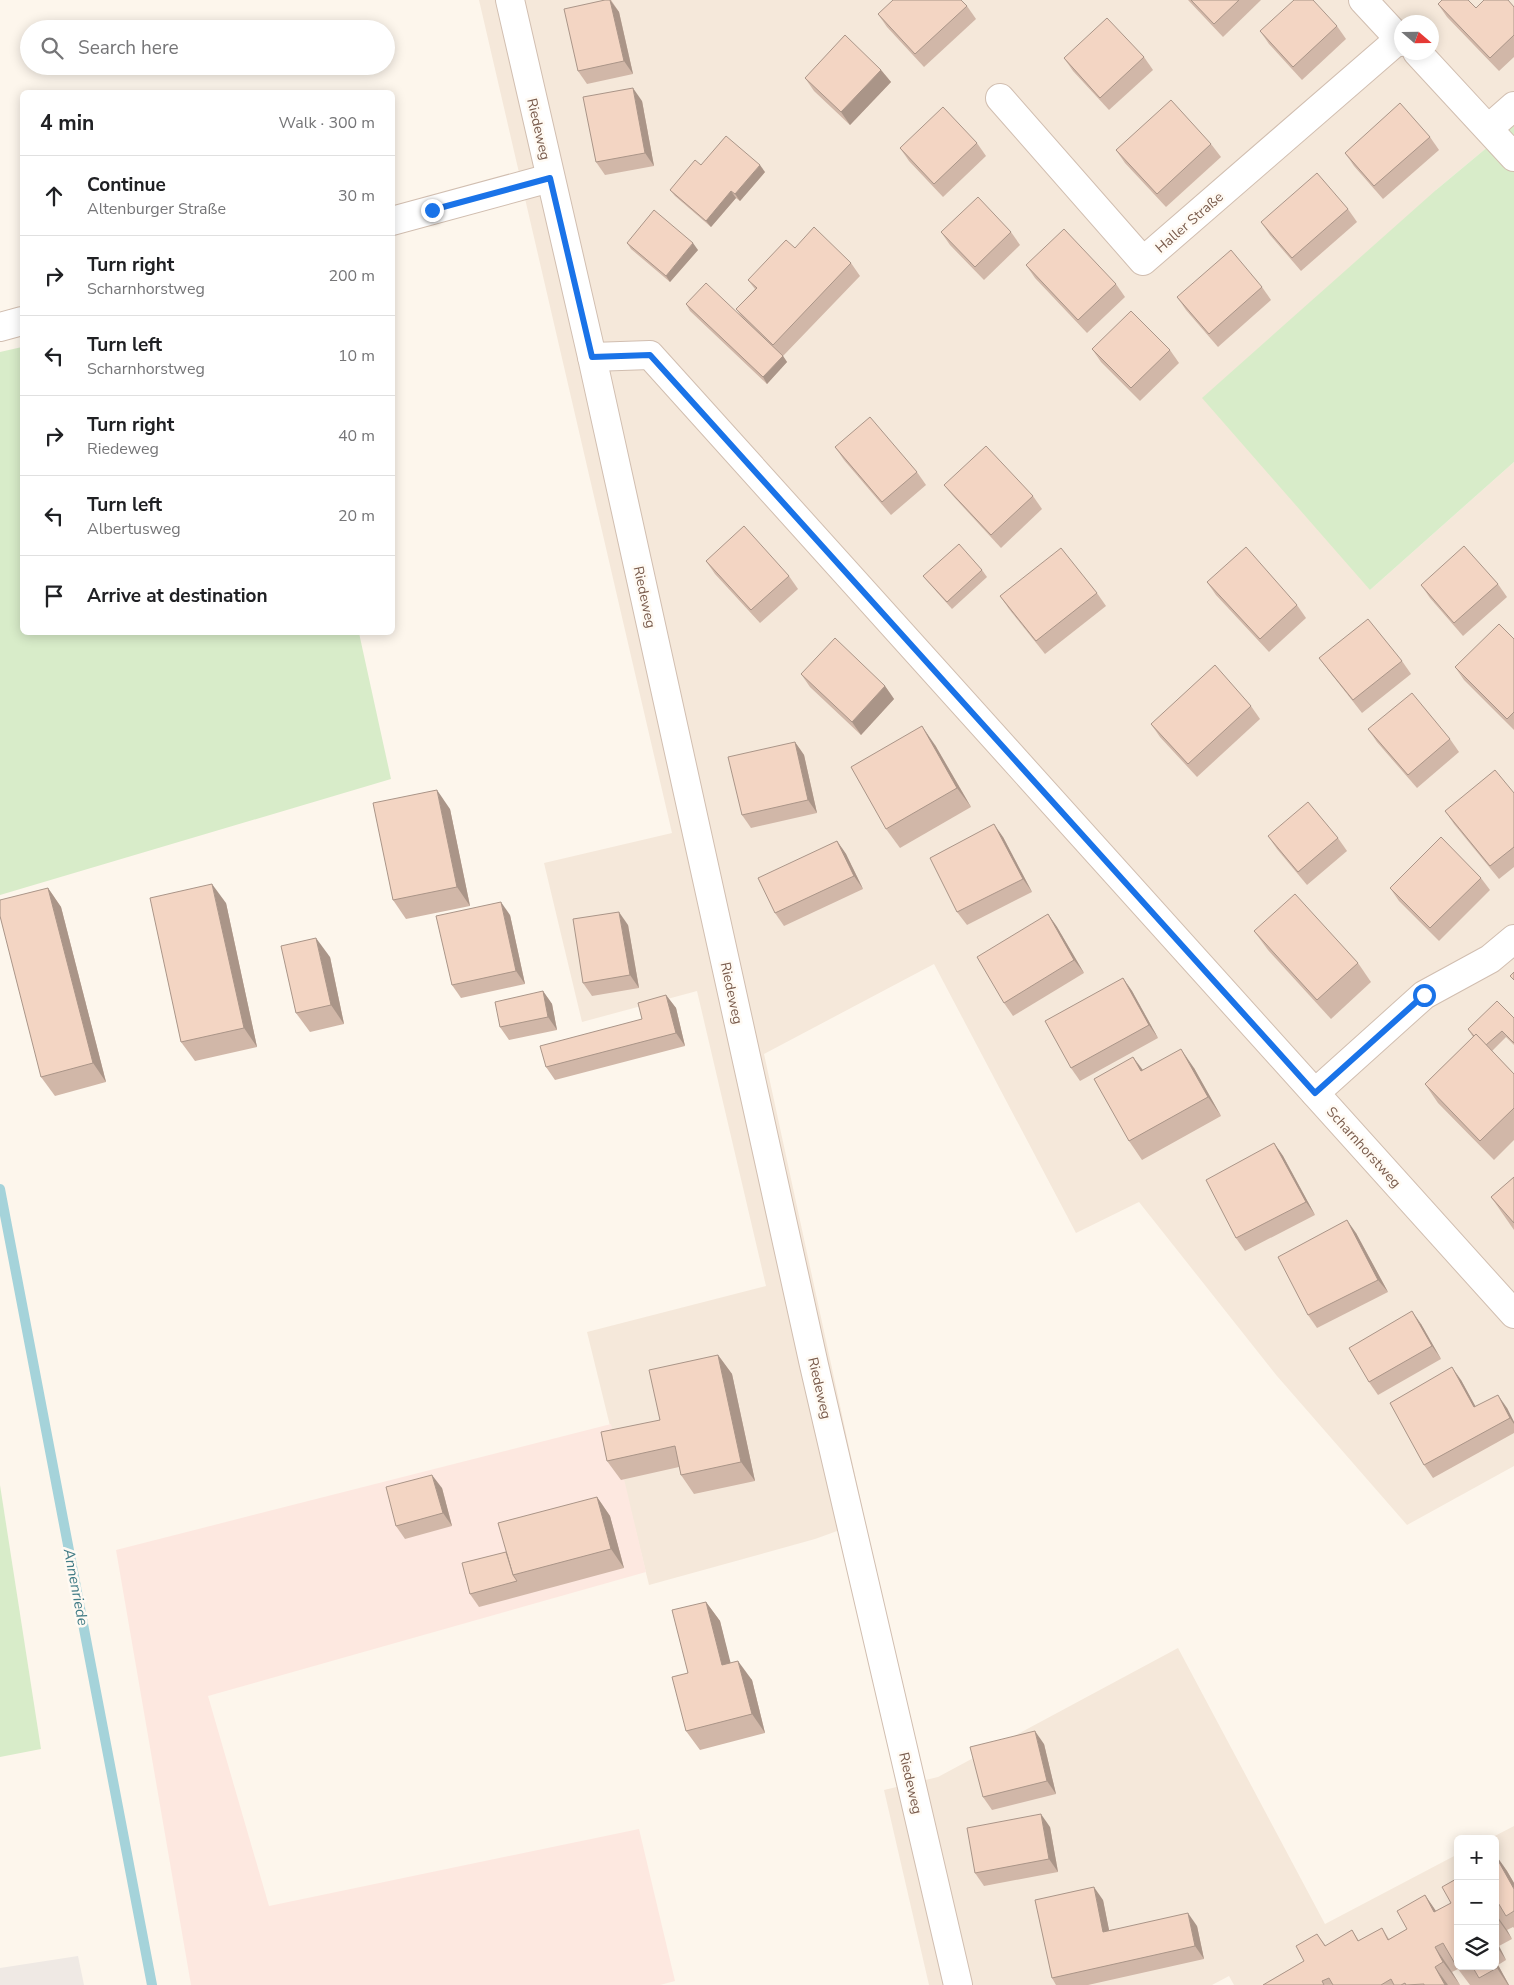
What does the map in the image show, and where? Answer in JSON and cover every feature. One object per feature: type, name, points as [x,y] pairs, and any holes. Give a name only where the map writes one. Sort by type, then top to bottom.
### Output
[{"type":"street","name":"Riedeweg","points":[[510,0],[592,357],[812,1355],[958,1985]]},
{"type":"street","points":[[1363,0],[1394,33]]},
{"type":"street","name":"Haller Straße","points":[[1000,98],[1143,261],[1394,54]]},
{"type":"street","points":[[1420,60],[1489,128],[1514,157]]},
{"type":"street","points":[[1489,128],[1514,106]]},
{"type":"street","points":[[395,220],[550,178]]},
{"type":"street","points":[[0,327],[20,322]]},
{"type":"street","name":"Scharnhorstweg","points":[[592,357],[650,355],[1514,1314]]},
{"type":"street","points":[[1315,1093],[1424,995],[1490,959],[1514,939]]},
{"type":"shaded area","points":[[479,0],[1514,0],[1514,125],[1436,190],[1370,590],[1514,462],[1514,1466],[1407,1525],[1277,1376],[1139,1202],[1076,1233],[934,964],[764,1054],[865,1521],[815,1539],[649,1585],[587,1332],[766,1286],[697,991],[582,1022],[544,863],[672,833]]},
{"type":"shaded area","points":[[611,1424],[646,1572],[208,1696],[269,1906],[639,1829],[675,1981],[660,1985],[191,1985],[116,1550]]},
{"type":"shaded area","points":[[1178,1648],[1325,1924],[1454,1856],[1454,1970],[1499,1970],[1499,1835],[1497,1835],[1514,1826],[1514,1985],[1234,1985],[1229,1976],[1212,1985],[929,1985],[884,1790],[938,1777]]},
{"type":"shaded area","points":[[78,1956],[84,1985],[0,1985],[0,1968]]},
{"type":"green space","points":[[1514,125],[1514,462],[1370,590],[1202,398],[1436,190]]},
{"type":"green space","points":[[20,347],[20,635],[359,635],[391,779],[0,895],[0,352]]},
{"type":"green space","points":[[0,1485],[41,1749],[0,1757]]},
{"type":"building","points":[[610,0],[624,61],[578,71],[564,9]]},
{"type":"building","points":[[893,0],[961,0],[967,6],[915,54],[878,14]]},
{"type":"building","points":[[1191,0],[1239,0],[1214,24]]},
{"type":"building","points":[[1294,0],[1313,0],[1337,26],[1293,67],[1260,31]]},
{"type":"building","points":[[1442,0],[1468,0],[1476,8],[1484,0],[1508,0],[1514,7],[1514,35],[1490,58],[1438,4]]},
{"type":"building","points":[[1107,18],[1144,57],[1100,98],[1064,58]]},
{"type":"building","points":[[845,35],[881,70],[841,112],[805,78]]},
{"type":"building","points":[[633,88],[645,153],[596,162],[583,97]]},
{"type":"building","points":[[1171,100],[1211,144],[1157,194],[1116,150]]},
{"type":"building","points":[[1400,103],[1430,137],[1374,186],[1345,153]]},
{"type":"building","points":[[943,107],[977,143],[934,184],[900,148]]},
{"type":"building","points":[[726,136],[760,165],[735,194],[731,191],[706,221],[670,190],[695,160],[701,165]]},
{"type":"building","points":[[1317,173],[1348,209],[1292,258],[1261,222]]},
{"type":"building","points":[[978,197],[1011,232],[975,267],[941,232]]},
{"type":"building","points":[[654,210],[693,243],[666,276],[627,243]]},
{"type":"building","points":[[814,227],[851,263],[773,345],[736,309],[757,288],[748,280],[786,240],[795,248]]},
{"type":"building","points":[[1064,229],[1116,284],[1078,320],[1026,265]]},
{"type":"building","points":[[1231,250],[1262,287],[1209,334],[1177,297]]},
{"type":"building","points":[[706,283],[783,356],[763,377],[686,304]]},
{"type":"building","points":[[1131,311],[1170,350],[1131,388],[1092,349]]},
{"type":"building","points":[[870,417],[917,472],[882,502],[835,447]]},
{"type":"building","points":[[986,446],[1033,496],[991,535],[944,485]]},
{"type":"building","points":[[744,526],[789,576],[751,610],[706,561]]},
{"type":"building","points":[[959,544],[982,570],[947,602],[923,576]]},
{"type":"building","points":[[1464,546],[1498,584],[1454,623],[1421,585]]},
{"type":"building","points":[[1246,547],[1297,605],[1260,639],[1207,582]]},
{"type":"building","points":[[1061,548],[1097,593],[1036,641],[1000,596]]},
{"type":"building","points":[[1368,619],[1402,661],[1353,700],[1319,658]]},
{"type":"building","points":[[1499,624],[1514,639],[1514,712],[1507,719],[1455,667]]},
{"type":"building","points":[[835,638],[885,686],[852,722],[801,674]]},
{"type":"building","points":[[1215,665],[1251,706],[1188,764],[1151,724]]},
{"type":"building","points":[[1412,693],[1450,739],[1408,775],[1368,729]]},
{"type":"building","points":[[922,726],[957,788],[886,829],[851,767]]},
{"type":"building","points":[[795,742],[808,800],[742,815],[728,757]]},
{"type":"building","points":[[1495,770],[1514,793],[1514,847],[1490,866],[1445,811]]},
{"type":"building","points":[[437,790],[457,887],[393,900],[373,803]]},
{"type":"building","points":[[1308,802],[1338,838],[1298,872],[1268,836]]},
{"type":"building","points":[[994,824],[1023,879],[957,912],[930,858]]},
{"type":"building","points":[[1441,837],[1481,878],[1430,928],[1390,888]]},
{"type":"building","points":[[837,841],[854,876],[775,913],[758,878]]},
{"type":"building","points":[[212,884],[244,1028],[181,1042],[150,898]]},
{"type":"building","points":[[48,888],[93,1063],[41,1077],[0,916],[0,900]]},
{"type":"building","points":[[1295,894],[1358,963],[1317,1000],[1254,931]]},
{"type":"building","points":[[501,902],[516,971],[452,985],[436,916]]},
{"type":"building","points":[[619,912],[630,975],[583,983],[573,919]]},
{"type":"building","points":[[1048,914],[1074,960],[1004,1003],[977,957]]},
{"type":"building","points":[[316,938],[331,1005],[296,1013],[281,946]]},
{"type":"building","points":[[1514,972],[1514,980],[1510,976]]},
{"type":"building","points":[[1123,978],[1149,1025],[1071,1068],[1045,1021]]},
{"type":"building","points":[[543,991],[548,1017],[500,1027],[495,1002]]},
{"type":"building","points":[[666,995],[676,1033],[546,1067],[540,1046],[642,1019],[638,1003]]},
{"type":"building","points":[[1497,1001],[1514,1018],[1514,1043],[1502,1031],[1486,1045],[1476,1034],[1474,1036],[1468,1029]]},
{"type":"building","points":[[1476,1034],[1514,1074],[1514,1108],[1480,1141],[1425,1084]]},
{"type":"building","points":[[1181,1049],[1208,1097],[1129,1141],[1094,1079],[1133,1057],[1141,1071]]},
{"type":"building","points":[[1274,1143],[1306,1202],[1236,1238],[1206,1180]]},
{"type":"building","points":[[1514,1177],[1514,1223],[1491,1197]]},
{"type":"building","points":[[1347,1220],[1378,1280],[1308,1315],[1278,1257]]},
{"type":"building","points":[[1412,1311],[1432,1346],[1369,1382],[1349,1348]]},
{"type":"building","points":[[718,1355],[741,1462],[681,1475],[675,1446],[607,1461],[601,1432],[660,1420],[649,1370]]},
{"type":"building","points":[[1452,1367],[1474,1407],[1498,1395],[1510,1418],[1424,1465],[1390,1403]]},
{"type":"building","points":[[432,1475],[443,1513],[396,1526],[386,1487]]},
{"type":"building","points":[[597,1497],[611,1549],[513,1575],[498,1523]]},
{"type":"building","points":[[506,1552],[513,1575],[517,1581],[470,1594],[462,1563]]},
{"type":"building","points":[[706,1602],[722,1665],[738,1661],[752,1714],[686,1731],[672,1677],[688,1673],[672,1610]]},
{"type":"building","points":[[1035,1731],[1047,1781],[983,1797],[970,1747]]},
{"type":"building","points":[[1041,1814],[1049,1859],[975,1873],[967,1828]]},
{"type":"building","points":[[1499,1862],[1514,1889],[1514,1911],[1506,1916],[1499,1904]]},
{"type":"building","points":[[1454,1880],[1454,1962],[1443,1943],[1435,1947],[1443,1962],[1435,1967],[1445,1985],[1406,1985],[1405,1983],[1394,1985],[1391,1979],[1381,1985],[1333,1985],[1329,1978],[1322,1981],[1324,1985],[1263,1985],[1304,1961],[1296,1946],[1317,1934],[1325,1946],[1352,1930],[1358,1941],[1382,1928],[1388,1940],[1407,1929],[1397,1911],[1425,1895],[1434,1912],[1451,1903],[1442,1887]]},
{"type":"building","points":[[1094,1887],[1103,1932],[1188,1913],[1195,1946],[1052,1978],[1035,1900]]},
{"type":"building","points":[[1474,1970],[1493,1970],[1479,1978]]},
{"type":"waterway","name":"Annenriede","points":[[0,1189],[152,1985]]},
{"type":"route","points":[[432,210],[550,178],[592,357],[650,355],[886,614],[1315,1093],[1424,995]]}]
